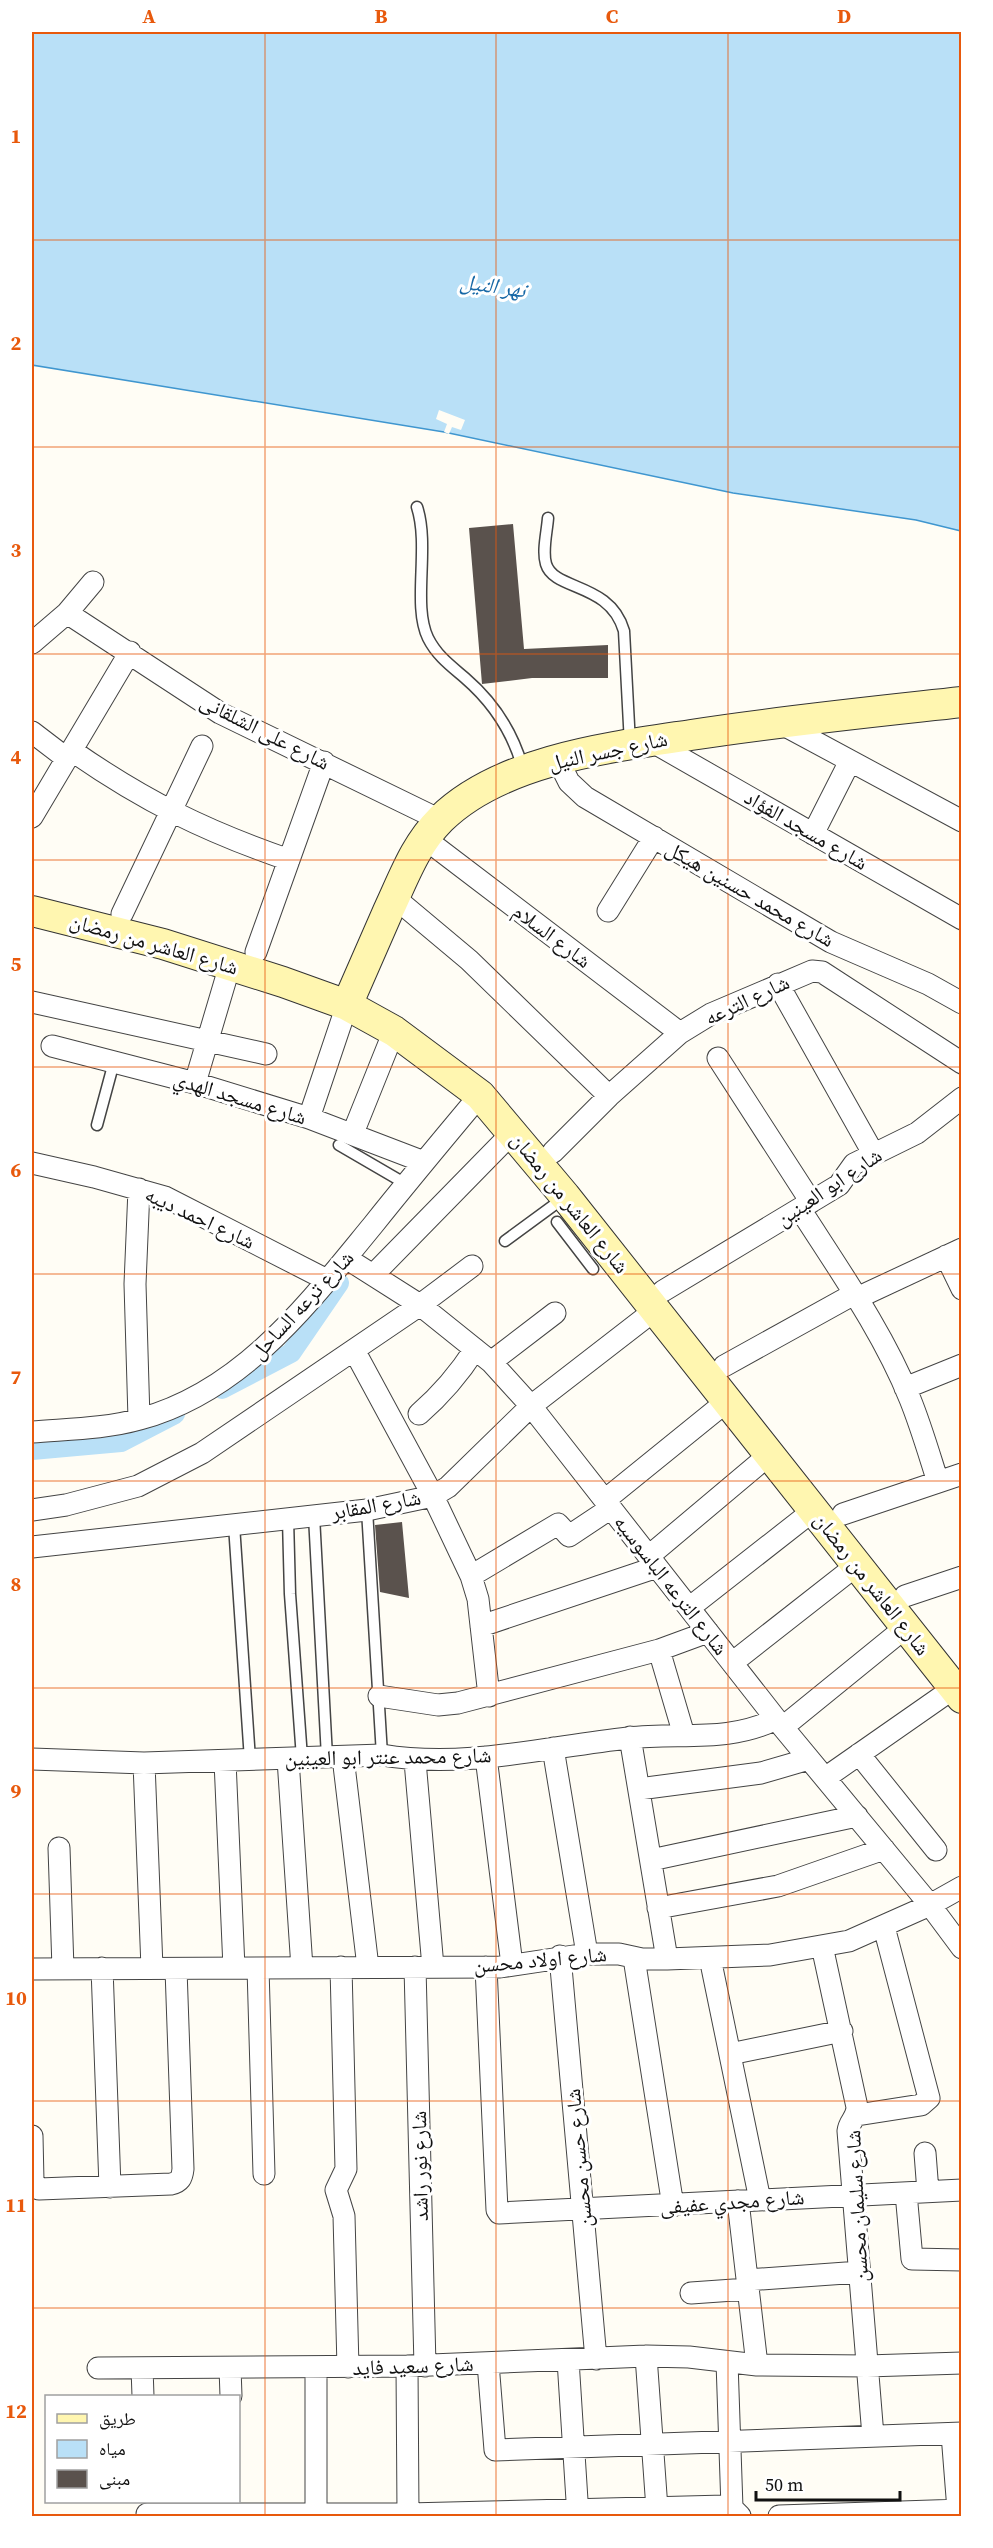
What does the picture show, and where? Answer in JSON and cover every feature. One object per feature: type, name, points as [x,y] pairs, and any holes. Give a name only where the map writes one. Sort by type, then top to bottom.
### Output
[{"type":"main road","name":"شارع جسر النيل","points":[[351,996],[395,898],[402,877],[432,829],[458,804],[479,791],[558,760],[606,748],[780,723],[949,703]]},
{"type":"main road","name":"شارع العاشر من رمضان","points":[[32,893],[122,914],[407,1015],[457,1054],[522,1113],[553,1152],[659,1301],[726,1402],[906,1627],[959,1684]]},
{"type":"main road","name":"شارع العاشر من رمضان","points":[[32,911],[163,944],[243,958]]},
{"type":"main road","name":"شارع العاشر من رمضان","points":[[351,996],[480,1095],[513,1132],[594,1256],[659,1301],[724,1366],[843,1514],[904,1596],[959,1684]]},
{"type":"street","points":[[32,643],[67,612],[93,582]]},
{"type":"street","name":"شارع على الشلقانى","points":[[67,612],[220,713],[324,762],[432,829]]},
{"type":"street","points":[[32,817],[130,652]]},
{"type":"street","points":[[949,703],[962,720]]},
{"type":"street","points":[[780,723],[962,821]]},
{"type":"street","points":[[32,732],[170,812],[230,839],[289,860]]},
{"type":"street","name":"شارع مسجد الفؤاد","points":[[640,743],[813,834],[962,919]]},
{"type":"street","points":[[122,914],[202,746]]},
{"type":"street","name":"شارع محمد حسنين هيكل","points":[[558,760],[569,782],[585,797],[831,942],[928,984],[962,1003]]},
{"type":"street","points":[[813,834],[850,761]]},
{"type":"street","points":[[195,1083],[208,1042],[243,958],[289,860],[324,762]]},
{"type":"street","name":"شارع السلام","points":[[432,829],[680,1033]]},
{"type":"street","points":[[608,911],[654,837]]},
{"type":"street","points":[[395,898],[469,960],[609,1096]]},
{"type":"street","name":"شارع الترعه","points":[[553,1152],[609,1096],[680,1033],[711,1014],[812,971],[822,972],[962,1063]]},
{"type":"street","points":[[778,984],[873,1153]]},
{"type":"street","points":[[309,1118],[351,996]]},
{"type":"street","points":[[32,1002],[266,1054]]},
{"type":"street","points":[[346,1139],[394,1031]]},
{"type":"street","name":"شارع مسجد الهدي","points":[[52,1046],[195,1083],[309,1118],[346,1139],[424,1162]]},
{"type":"street","points":[[718,1058],[805,1206],[905,1388],[938,1482]]},
{"type":"street","name":"شارع ترعه الساحل","points":[[32,1432],[139,1419],[194,1398],[246,1365],[269,1344],[327,1280],[480,1095]]},
{"type":"street","name":"شارع ابو العينين","points":[[659,1301],[842,1183],[854,1164],[916,1133],[962,1098]]},
{"type":"street","points":[[373,1275],[513,1132]]},
{"type":"street","name":"شارع احمد ديبه","points":[[32,1163],[165,1197],[327,1280]]},
{"type":"street","points":[[139,1189],[135,1284],[139,1419]]},
{"type":"street","points":[[724,1366],[856,1296],[954,1252],[962,1289]]},
{"type":"street","name":"شارع الترعه الباسوسيه","points":[[346,1258],[420,1305],[491,1362],[531,1406],[732,1663],[930,1905],[962,1948]]},
{"type":"street","points":[[32,1510],[113,1492],[158,1477],[202,1453],[420,1305],[472,1266]]},
{"type":"street","name":"شارع المقابر","points":[[32,1547],[367,1510],[434,1496],[448,1487],[531,1406],[659,1301]]},
{"type":"street","points":[[491,1362],[555,1313]]},
{"type":"street","points":[[419,1414],[441,1395],[475,1349]]},
{"type":"street","points":[[354,1350],[434,1496],[471,1576],[478,1599],[489,1696]]},
{"type":"street","points":[[905,1388],[962,1365]]},
{"type":"street","points":[[471,1576],[558,1523],[566,1536],[569,1536],[726,1402]]},
{"type":"street","points":[[481,1626],[653,1561],[769,1455]]},
{"type":"street","points":[[843,1514],[962,1474]]},
{"type":"street","points":[[689,1608],[814,1510]]},
{"type":"street","points":[[732,1663],[857,1565]]},
{"type":"street","points":[[904,1596],[962,1577]]},
{"type":"street","name":"شارع محمد عنتر ابو العينين","points":[[32,1759],[144,1763],[382,1755],[415,1761],[486,1757],[630,1737],[731,1735],[780,1723],[906,1627]]},
{"type":"street","points":[[379,1696],[438,1705],[489,1696],[659,1650],[708,1632]]},
{"type":"street","points":[[659,1650],[684,1736]]},
{"type":"street","points":[[825,1778],[959,1684]]},
{"type":"street","points":[[630,1737],[667,1959]]},
{"type":"street","points":[[553,1748],[587,1954]]},
{"type":"street","points":[[859,1754],[936,1850]]},
{"type":"street","points":[[335,1757],[368,1967]]},
{"type":"street","points":[[486,1757],[512,1965]]},
{"type":"street","points":[[295,1758],[303,1968]]},
{"type":"street","points":[[639,1789],[761,1773],[809,1759]]},
{"type":"street","points":[[225,1761],[234,1968]]},
{"type":"street","name":"شارع نور راشد","points":[[408,2514],[416,2366],[424,1967],[415,1761]]},
{"type":"street","points":[[144,1763],[152,1968]]},
{"type":"street","points":[[651,1860],[857,1816]]},
{"type":"street","points":[[59,1848],[63,1969]]},
{"type":"street","points":[[658,1908],[778,1886],[884,1850]]},
{"type":"street","name":"شارع اولاد محسن","points":[[32,1969],[486,1967],[587,1954],[619,1954],[634,1958],[667,1959],[770,1955],[849,1941],[884,1927],[962,1887]]},
{"type":"street","points":[[857,2115],[921,2105],[929,2098],[884,1927]]},
{"type":"street","name":"شارع سليمان محسن","points":[[822,1946],[855,2091],[857,2115],[849,2125],[848,2131],[873,2436]]},
{"type":"street","name":"شارع حسن محسن","points":[[560,1956],[596,2359]]},
{"type":"street","points":[[634,1958],[673,2206]]},
{"type":"street","points":[[710,1958],[760,2200]]},
{"type":"street","points":[[341,1967],[346,2169],[336,2190],[344,2216],[348,2367]]},
{"type":"street","name":"شارع مجدي عفيفى","points":[[486,1967],[497,2210],[503,2214],[962,2190]]},
{"type":"street","points":[[102,1968],[110,2187]]},
{"type":"street","points":[[258,1968],[264,2174]]},
{"type":"street","points":[[32,2136],[33,2181],[39,2189],[178,2182],[183,2176],[183,2169],[176,1969]]},
{"type":"street","points":[[730,2054],[842,2031]]},
{"type":"street","points":[[925,2153],[928,2192]]},
{"type":"street","points":[[906,2193],[912,2259],[962,2260]]},
{"type":"street","points":[[738,2201],[757,2365]]},
{"type":"street","points":[[691,2293],[860,2272]]},
{"type":"street","points":[[646,2356],[657,2509]]},
{"type":"street","name":"شارع سعيد فايد","points":[[98,2368],[416,2366],[646,2356],[688,2357],[757,2365],[867,2366],[962,2363]]},
{"type":"street","points":[[568,2360],[578,2514]]},
{"type":"street","points":[[727,2362],[736,2512]]},
{"type":"street","points":[[489,2363],[495,2450],[957,2434],[960,2510],[779,2517]]},
{"type":"street","points":[[142,2368],[143,2395]]},
{"type":"street","points":[[231,2368],[231,2395]]},
{"type":"street","points":[[316,2368],[316,2515]]},
{"type":"street","points":[[147,2511],[232,2508],[316,2515],[578,2514],[726,2506],[736,2512]]},
{"type":"lane","points":[[417,507],[423,535],[423,618],[428,638],[440,656],[465,678],[500,715],[515,742],[524,772]]},
{"type":"lane","points":[[548,518],[545,559],[549,571],[557,578],[608,603],[621,621],[640,743]]},
{"type":"lane","points":[[97,1125],[114,1062]]},
{"type":"lane","points":[[346,1139],[406,1184]]},
{"type":"lane","points":[[505,1241],[560,1207]]},
{"type":"lane","points":[[367,1510],[382,1755]]},
{"type":"lane","points":[[314,1516],[335,1757]]},
{"type":"lane","points":[[288,1518],[295,1758]]},
{"type":"lane","points":[[234,1525],[250,1760]]},
{"type":"water","name":"نهر النيل","points":[[32,32],[961,32],[961,531],[916,520],[733,493],[444,432],[32,365]]},
{"type":"pier","points":[[439,410],[465,420],[461,430],[452,427],[449,434],[444,432],[447,424],[436,419]]},
{"type":"building","points":[[513,524],[524,649],[608,645],[608,678],[532,678],[482,684],[469,528]]},
{"type":"building","points":[[402,1522],[409,1598],[380,1592],[375,1525]]},
{"type":"waterway","points":[[222,1389],[291,1353],[339,1283]]},
{"type":"waterway","points":[[32,1450],[121,1442],[175,1414]]}]
